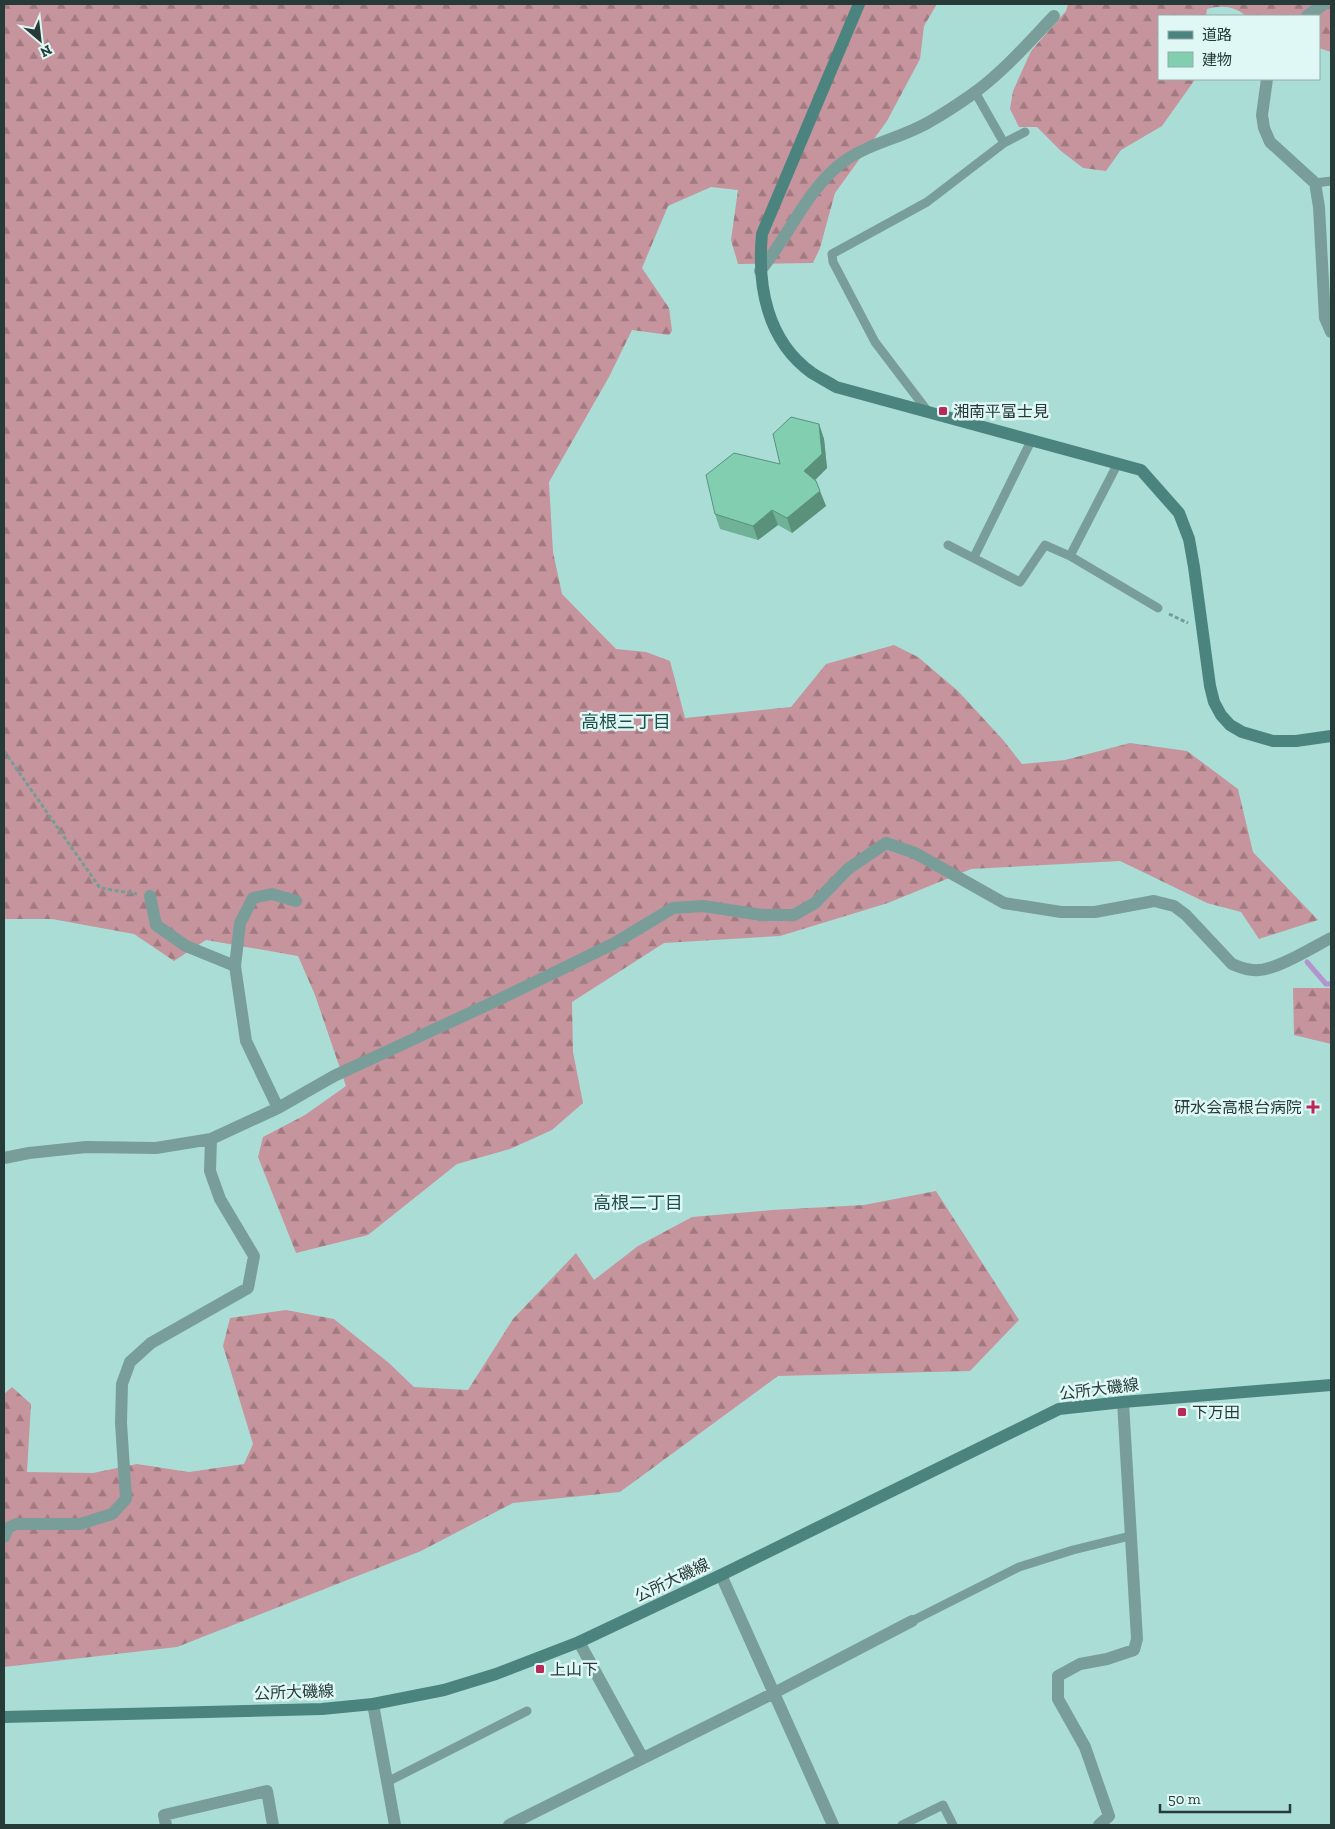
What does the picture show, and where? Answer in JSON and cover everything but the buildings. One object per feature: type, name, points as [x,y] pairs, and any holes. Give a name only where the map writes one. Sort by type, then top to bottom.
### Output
[{"type":"main road","points":[[860,4],[762,234],[760,271],[762,291],[776,331],[792,355],[804,366],[836,387],[1141,470],[1178,513],[1189,539],[1210,686],[1214,702],[1221,715],[1230,725],[1242,732],[1273,741],[1296,741],[1331,736]]},
{"type":"main road","name":"公所大磯線","points":[[4,1718],[322,1709],[373,1704],[444,1690],[496,1674],[579,1642],[721,1575],[1059,1409],[1331,1385]]},
{"type":"street","points":[[1308,15],[1324,4]]},
{"type":"street","points":[[760,271],[818,187],[843,163],[863,150],[928,123],[975,92],[1015,56],[1054,16]]},
{"type":"street","points":[[1266,80],[1262,114],[1264,128],[1270,142],[1315,183],[1319,207],[1324,318],[1331,332]]},
{"type":"street","points":[[4,1158],[28,1153],[86,1147],[156,1148],[211,1139],[278,1108],[334,1076],[613,944],[673,908],[703,906],[762,915],[794,915],[815,903],[848,869],[886,843],[915,853],[1004,903],[1061,912],[1095,912],[1154,901],[1174,906],[1186,915],[1232,964],[1242,968],[1260,970],[1277,965],[1331,938]]},
{"type":"street","points":[[278,1108],[246,1041],[235,966],[240,923],[253,898],[272,894],[296,901]]},
{"type":"street","points":[[150,896],[156,926],[186,946],[235,966]]},
{"type":"street","points":[[4,1537],[8,1528],[16,1524],[80,1524],[112,1514],[126,1499],[121,1423],[122,1384],[130,1362],[151,1343],[248,1288],[254,1256],[220,1199],[212,1178],[210,1171],[211,1139]]},
{"type":"street","points":[[1099,1825],[1109,1816],[1105,1801],[1085,1747],[1058,1699],[1058,1676],[1080,1664],[1107,1659],[1134,1650],[1137,1640],[1123,1402]]},
{"type":"street","points":[[721,1575],[833,1825]]},
{"type":"street","points":[[508,1825],[774,1693],[912,1621]]},
{"type":"street","points":[[579,1642],[642,1757]]},
{"type":"street","points":[[373,1704],[395,1825]]},
{"type":"street","points":[[4,1724],[25,1717]]},
{"type":"street","points":[[166,1825],[164,1815],[267,1791],[273,1825]]},
{"type":"lane","points":[[975,92],[1004,143]]},
{"type":"lane","points":[[929,413],[874,342],[833,262],[832,254],[927,202],[1004,143],[1025,132]]},
{"type":"lane","points":[[1315,183],[1331,181]]},
{"type":"lane","points":[[974,557],[1032,439]]},
{"type":"lane","points":[[1070,556],[1118,463]]},
{"type":"lane","points":[[948,545],[1020,582],[1045,546],[1070,556],[1158,608]]},
{"type":"lane","points":[[912,1621],[1019,1567],[1072,1550],[1130,1536]]},
{"type":"lane","points":[[387,1782],[527,1711]]},
{"type":"lane","points":[[902,1825],[943,1806],[953,1825]]},
{"type":"path","points":[[1158,608],[1202,630]]},
{"type":"path","points":[[4,752],[100,888],[150,896]]},
{"type":"green space","points":[[4,4],[937,4],[924,26],[920,59],[887,121],[835,193],[820,248],[813,263],[738,264],[731,240],[738,190],[711,187],[668,206],[642,268],[669,308],[672,331],[669,335],[632,330],[609,377],[549,482],[553,552],[562,594],[616,649],[646,652],[670,661],[685,718],[791,707],[826,664],[894,645],[918,657],[958,691],[1004,741],[1022,764],[1065,760],[1130,743],[1187,751],[1238,789],[1253,852],[1318,920],[1259,939],[1241,912],[1207,903],[1120,861],[971,869],[888,903],[780,936],[664,943],[572,1002],[573,1052],[583,1103],[552,1130],[510,1149],[457,1164],[368,1235],[296,1253],[258,1157],[263,1137],[305,1115],[346,1086],[315,995],[298,956],[206,940],[174,961],[134,934],[52,919],[4,919]]},
{"type":"green space","points":[[1068,4],[1331,4],[1331,52],[1320,48],[1320,15],[1245,15],[1233,8],[1217,7],[1207,9],[1206,15],[1158,15],[1158,80],[1194,80],[1162,126],[1121,150],[1106,171],[1083,168],[1061,151],[1037,127],[1019,127],[1010,109],[1013,91],[1031,51],[1066,11]]},
{"type":"green space","points":[[1293,988],[1331,988],[1331,1044],[1294,1035]]},
{"type":"green space","points":[[936,1191],[1019,1320],[970,1371],[778,1376],[620,1492],[513,1503],[421,1551],[177,1647],[4,1667],[4,1394],[12,1387],[31,1404],[27,1472],[93,1473],[137,1464],[189,1472],[244,1464],[253,1444],[223,1346],[230,1318],[286,1310],[334,1319],[389,1363],[414,1387],[468,1390],[513,1319],[576,1253],[594,1280],[638,1246],[692,1217],[864,1205]]},
{"type":"waterway","points":[[1307,962],[1326,984],[1331,984]]},
{"type":"place","name":"湘南平富士見","points":[[943,411]]},
{"type":"place","name":"研水会高根台病院","points":[[1313,1107]]},
{"type":"place","name":"下万田","points":[[1182,1412]]},
{"type":"place","name":"上山下","points":[[540,1669]]},
{"type":"district","name":"高根三丁目","points":[[626,722]]},
{"type":"district","name":"高根二丁目","points":[[638,1203]]}]
